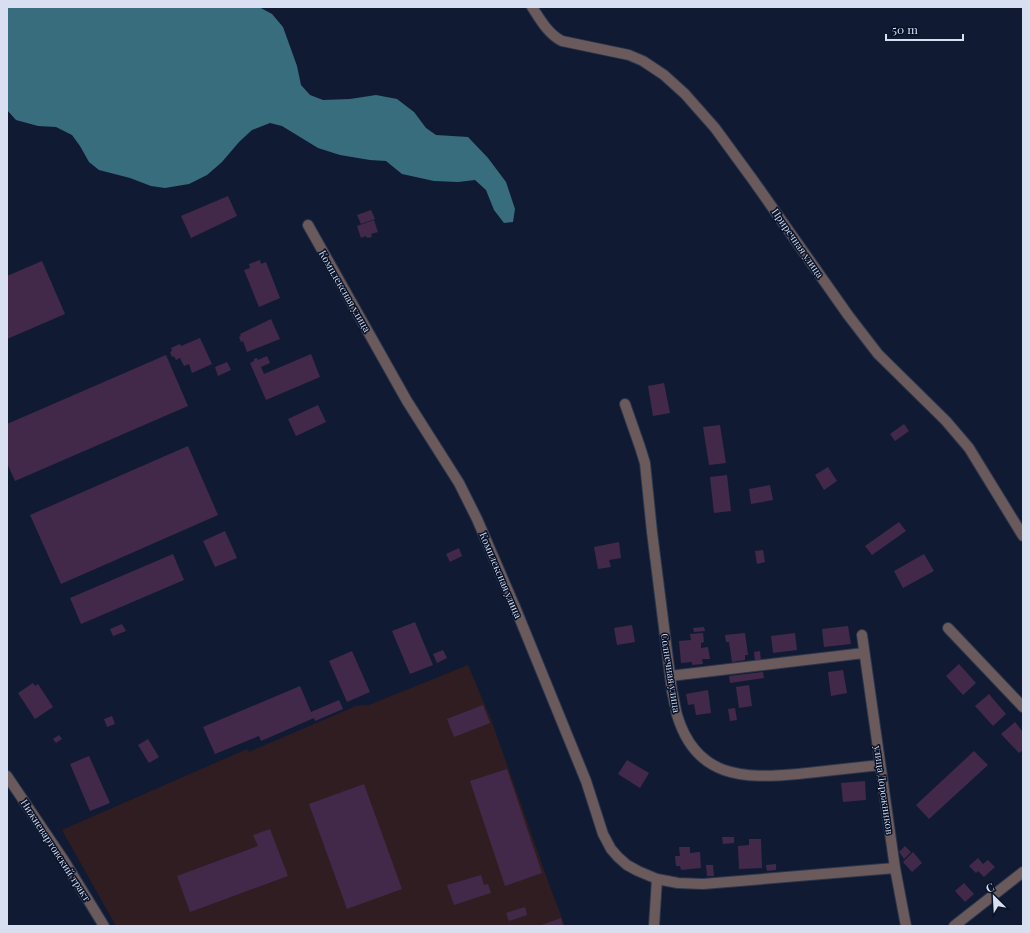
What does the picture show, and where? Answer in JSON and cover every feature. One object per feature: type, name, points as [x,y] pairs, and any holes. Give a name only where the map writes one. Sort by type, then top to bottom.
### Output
[{"type":"street","name":"Приречная улица","points":[[532,7],[555,38],[562,41],[629,55],[643,61],[664,75],[685,94],[715,128],[848,315],[878,354],[946,421],[969,448],[1023,536]]},
{"type":"street","name":"Комплексная улица","points":[[308,225],[407,402],[459,483],[477,519],[586,781],[603,834],[611,849],[618,857],[627,865],[657,879],[678,883],[703,884],[895,868]]},
{"type":"street","name":"Солнечная улица","points":[[625,404],[645,463],[670,676],[677,716],[692,745],[703,758],[715,766],[732,773],[749,776],[776,776],[880,765]]},
{"type":"street","points":[[948,628],[1023,707]]},
{"type":"street","name":"улица Дорожников","points":[[862,635],[895,868],[906,926]]},
{"type":"street","points":[[670,676],[864,653]]},
{"type":"street","name":"Нижневартовский тракт","points":[[7,776],[63,859],[104,926]]},
{"type":"street","points":[[954,926],[1023,872]]},
{"type":"street","points":[[654,926],[657,879]]},
{"type":"shaded area","points":[[468,665],[492,722],[565,926],[116,926],[62,830],[247,749],[249,752],[356,706],[369,705]]},
{"type":"water","points":[[7,7],[259,7],[272,14],[283,27],[297,66],[301,85],[310,95],[323,100],[350,99],[376,95],[397,99],[414,112],[426,128],[436,135],[468,137],[488,158],[506,182],[515,209],[513,222],[504,223],[494,210],[486,190],[475,180],[458,182],[434,181],[402,174],[386,161],[340,155],[318,148],[282,126],[270,123],[252,130],[239,142],[222,162],[207,175],[189,184],[165,188],[151,186],[130,178],[99,170],[89,162],[72,135],[56,127],[38,126],[16,120],[7,110]]},
{"type":"building","points":[[228,196],[237,216],[191,238],[181,216]]},
{"type":"building","points":[[371,210],[375,219],[361,224],[357,215]]},
{"type":"building","points":[[374,220],[378,232],[371,234],[372,237],[367,238],[366,236],[361,238],[357,226]]},
{"type":"building","points":[[260,260],[261,264],[266,262],[280,298],[259,307],[244,270],[250,268],[249,264]]},
{"type":"building","points":[[42,261],[65,314],[7,339],[7,276]]},
{"type":"building","points":[[271,319],[280,339],[247,352],[243,341],[241,342],[239,337],[241,336],[240,334]]},
{"type":"building","points":[[200,338],[212,364],[192,373],[189,364],[184,366],[180,358],[176,360],[174,356],[172,357],[170,352],[172,351],[171,348],[180,344],[181,346]]},
{"type":"building","points":[[311,354],[320,377],[266,400],[250,363],[254,361],[254,359],[257,358],[258,360],[267,356],[270,363],[261,367],[264,374]]},
{"type":"building","points":[[166,355],[188,406],[15,481],[7,463],[7,424]]},
{"type":"building","points":[[227,362],[231,370],[218,376],[215,367]]},
{"type":"building","points":[[664,383],[670,413],[653,416],[648,386]]},
{"type":"building","points":[[318,405],[326,422],[296,436],[288,419]]},
{"type":"building","points":[[904,424],[909,431],[895,441],[890,434]]},
{"type":"building","points":[[720,425],[726,463],[709,465],[703,427]]},
{"type":"building","points":[[188,446],[218,515],[61,584],[30,515]]},
{"type":"building","points":[[828,467],[837,481],[824,490],[815,475]]},
{"type":"building","points":[[727,475],[731,511],[714,513],[710,477]]},
{"type":"building","points":[[770,485],[773,500],[751,504],[749,489]]},
{"type":"building","points":[[899,522],[906,531],[872,555],[865,546]]},
{"type":"building","points":[[225,531],[237,558],[215,567],[203,541]]},
{"type":"building","points":[[619,542],[621,558],[609,560],[611,567],[598,569],[594,547]]},
{"type":"building","points":[[459,548],[462,556],[450,562],[446,554]]},
{"type":"building","points":[[763,550],[765,562],[757,564],[755,551]]},
{"type":"building","points":[[173,554],[184,580],[81,624],[70,598]]},
{"type":"building","points":[[924,554],[934,571],[903,588],[894,571]]},
{"type":"building","points":[[415,622],[433,665],[410,674],[392,631]]},
{"type":"building","points":[[122,624],[126,631],[113,636],[110,629]]},
{"type":"building","points":[[632,625],[635,642],[617,645],[614,628]]},
{"type":"building","points":[[848,626],[851,644],[824,647],[822,629]]},
{"type":"building","points":[[704,627],[705,631],[694,632],[693,628]]},
{"type":"building","points":[[703,633],[704,642],[701,643],[701,648],[708,647],[710,659],[702,659],[703,664],[692,665],[692,662],[681,663],[679,641],[691,640],[690,634]]},
{"type":"building","points":[[745,633],[748,655],[745,655],[745,660],[732,662],[729,642],[726,642],[725,635]]},
{"type":"building","points":[[795,633],[797,650],[773,653],[771,636]]},
{"type":"building","points":[[443,650],[447,658],[437,663],[433,654]]},
{"type":"building","points":[[352,651],[370,692],[347,702],[329,661]]},
{"type":"building","points":[[760,651],[761,661],[755,662],[754,652]]},
{"type":"building","points":[[959,664],[976,683],[963,695],[946,676]]},
{"type":"building","points":[[843,670],[847,693],[831,696],[828,672]]},
{"type":"building","points":[[763,672],[764,678],[730,683],[729,676]]},
{"type":"building","points":[[33,683],[35,686],[38,684],[53,707],[35,719],[18,693]]},
{"type":"building","points":[[749,685],[752,706],[739,708],[736,687]]},
{"type":"building","points":[[300,686],[311,712],[339,700],[343,709],[315,721],[314,718],[261,741],[259,736],[215,754],[203,727]]},
{"type":"building","points":[[708,690],[711,713],[696,715],[694,704],[688,705],[686,694]]},
{"type":"building","points":[[989,694],[1006,714],[993,726],[975,706]]},
{"type":"building","points":[[483,705],[490,723],[454,737],[447,719]]},
{"type":"building","points":[[735,708],[737,720],[730,721],[728,709]]},
{"type":"building","points":[[112,716],[115,724],[107,727],[104,719]]},
{"type":"building","points":[[1015,722],[1023,732],[1023,750],[1019,753],[1001,734]]},
{"type":"building","points":[[59,735],[62,739],[56,743],[53,739]]},
{"type":"building","points":[[148,739],[159,757],[149,763],[138,745]]},
{"type":"building","points":[[974,751],[988,765],[929,819],[916,805]]},
{"type":"building","points":[[89,756],[110,803],[90,811],[70,764]]},
{"type":"building","points":[[627,760],[649,773],[640,788],[618,774]]},
{"type":"building","points":[[507,769],[542,873],[505,886],[470,781]]},
{"type":"building","points":[[865,781],[866,800],[843,802],[841,783]]},
{"type":"building","points":[[364,784],[402,889],[347,909],[309,804]]},
{"type":"building","points":[[270,829],[288,876],[190,912],[177,876],[258,846],[253,835]]},
{"type":"building","points":[[722,837],[734,837],[734,843],[723,844]]},
{"type":"building","points":[[749,839],[761,839],[762,868],[739,869],[738,846],[749,845]]},
{"type":"building","points":[[905,846],[911,852],[904,859],[899,852]]},
{"type":"building","points":[[679,847],[690,847],[690,853],[700,852],[701,868],[681,870],[680,866],[676,866],[675,856],[680,856]]},
{"type":"building","points":[[913,852],[922,863],[912,872],[903,862]]},
{"type":"building","points":[[978,858],[983,864],[988,860],[995,867],[984,877],[978,871],[976,873],[969,866]]},
{"type":"building","points":[[776,864],[776,870],[767,871],[766,865]]},
{"type":"building","points":[[706,865],[713,865],[714,876],[707,876]]},
{"type":"building","points":[[481,875],[484,885],[488,884],[491,893],[454,905],[447,885]]},
{"type":"building","points":[[964,883],[974,894],[965,902],[955,891]]},
{"type":"building","points":[[525,907],[527,915],[509,921],[506,913]]},
{"type":"building","points":[[561,918],[563,926],[539,926]]}]
